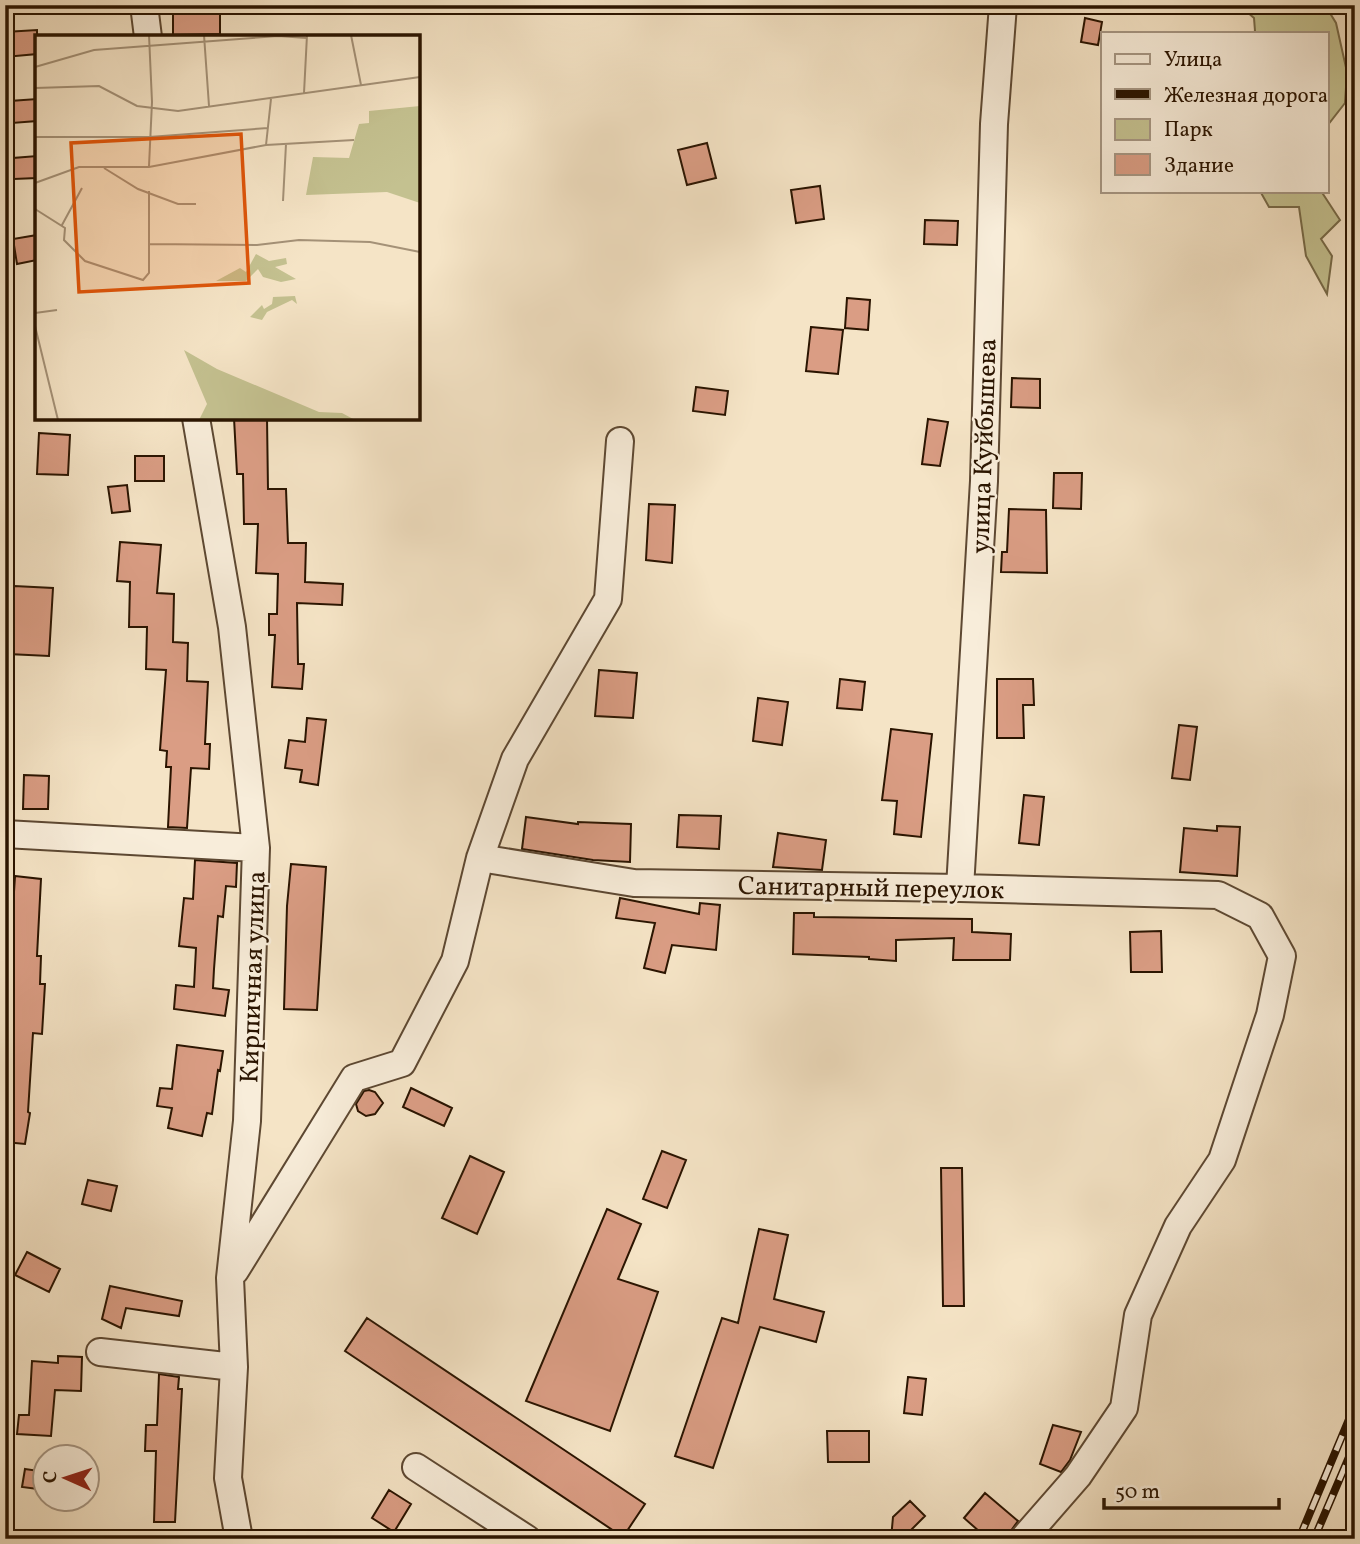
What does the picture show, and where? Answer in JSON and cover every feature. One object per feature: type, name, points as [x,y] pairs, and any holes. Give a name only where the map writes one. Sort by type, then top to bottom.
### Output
[{"type":"street","points":[[144,5],[148,35]]},
{"type":"street","name":"улица Куйбышева","points":[[960,888],[984,481],[993,137],[1003,5]]},
{"type":"street","name":"Кирпичная улица","points":[[196,420],[232,627],[256,848],[247,1121],[230,1278],[234,1367],[228,1478],[239,1539]]},
{"type":"street","points":[[230,1278],[354,1078],[402,1063],[455,961],[480,858],[515,759],[608,598],[620,441]]},
{"type":"street","points":[[5,834],[256,848]]},
{"type":"street","name":"Санитарный переулок","points":[[480,858],[634,883],[1218,895],[1260,916],[1282,956],[1270,1015],[1222,1160],[1178,1226],[1138,1315],[1124,1408],[1078,1476],[1023,1539]]},
{"type":"street","points":[[100,1352],[234,1367]]},
{"type":"street","points":[[416,1467],[527,1539]]},
{"type":"green space","points":[[1239,5],[1325,5],[1336,23],[1347,72],[1345,103],[1328,125],[1328,32],[1254,32],[1254,18]]},
{"type":"green space","points":[[1261,192],[1322,192],[1340,220],[1321,239],[1332,256],[1327,294],[1306,256],[1299,207],[1269,207]]},
{"type":"building","points":[[173,5],[220,5],[220,34],[173,35]]},
{"type":"building","points":[[1085,18],[1102,22],[1098,45],[1081,42]]},
{"type":"building","points":[[37,30],[35,54],[5,57],[5,32]]},
{"type":"building","points":[[35,99],[35,121],[12,123],[10,101]]},
{"type":"building","points":[[707,143],[716,178],[687,185],[678,150]]},
{"type":"building","points":[[35,156],[35,178],[14,179],[13,158]]},
{"type":"building","points":[[820,186],[824,219],[796,223],[791,190]]},
{"type":"building","points":[[925,220],[958,221],[957,245],[924,244]]},
{"type":"building","points":[[35,235],[35,260],[17,264],[13,239]]},
{"type":"building","points":[[847,298],[870,300],[868,330],[845,328]]},
{"type":"building","points":[[811,327],[843,330],[838,374],[806,371]]},
{"type":"building","points":[[1012,378],[1040,379],[1040,408],[1011,407]]},
{"type":"building","points":[[696,387],[728,391],[725,415],[693,411]]},
{"type":"building","points":[[928,419],[948,422],[940,466],[922,464]]},
{"type":"building","points":[[234,420],[267,420],[268,489],[286,489],[288,543],[306,543],[305,582],[343,584],[342,605],[297,603],[298,664],[304,664],[302,689],[272,687],[275,635],[269,635],[269,614],[277,614],[278,574],[256,573],[258,524],[244,524],[243,474],[237,474]]},
{"type":"building","points":[[39,433],[70,435],[68,475],[37,474]]},
{"type":"building","points":[[135,456],[164,456],[164,481],[135,481]]},
{"type":"building","points":[[1054,473],[1082,473],[1081,509],[1053,508]]},
{"type":"building","points":[[127,485],[130,511],[112,513],[108,487]]},
{"type":"building","points":[[649,504],[675,505],[672,563],[646,560]]},
{"type":"building","points":[[1009,509],[1046,510],[1047,573],[1001,572],[1002,552],[1007,552]]},
{"type":"building","points":[[120,542],[161,545],[157,593],[174,594],[173,642],[188,643],[187,681],[208,682],[205,744],[210,744],[209,769],[191,768],[187,828],[168,827],[171,767],[166,767],[167,751],[160,750],[166,670],[146,669],[147,627],[129,627],[130,582],[117,581]]},
{"type":"building","points":[[14,586],[53,588],[49,656],[8,654]]},
{"type":"building","points":[[599,670],[637,673],[633,718],[595,716]]},
{"type":"building","points":[[840,679],[865,682],[862,710],[837,708]]},
{"type":"building","points":[[997,679],[1033,679],[1034,705],[1023,705],[1024,738],[997,738]]},
{"type":"building","points":[[758,698],[788,702],[782,745],[753,741]]},
{"type":"building","points":[[307,718],[326,720],[318,785],[300,782],[302,770],[285,768],[289,740],[305,742]]},
{"type":"building","points":[[1179,725],[1197,727],[1190,780],[1172,778]]},
{"type":"building","points":[[891,729],[932,734],[921,837],[894,834],[897,801],[882,800]]},
{"type":"building","points":[[24,775],[49,776],[48,809],[23,809]]},
{"type":"building","points":[[1024,795],[1044,797],[1039,845],[1019,843]]},
{"type":"building","points":[[679,815],[721,816],[719,849],[677,847]]},
{"type":"building","points":[[526,817],[578,824],[631,824],[630,862],[593,860],[522,849]]},
{"type":"building","points":[[1217,826],[1240,827],[1237,876],[1180,872],[1184,828],[1217,831]]},
{"type":"building","points":[[778,833],[826,840],[822,870],[773,867]]},
{"type":"building","points":[[195,860],[237,863],[236,887],[226,886],[223,917],[218,916],[213,988],[229,990],[225,1016],[174,1009],[176,985],[194,987],[196,948],[179,946],[184,898],[193,899]]},
{"type":"building","points":[[291,864],[326,867],[317,1010],[284,1009]]},
{"type":"building","points":[[15,876],[41,879],[37,956],[41,956],[40,984],[45,984],[42,1034],[33,1033],[30,1113],[25,1144],[5,1142],[5,954],[10,954]]},
{"type":"building","points":[[620,898],[699,914],[700,903],[720,905],[716,950],[672,945],[665,973],[644,968],[655,923],[616,918]]},
{"type":"building","points":[[794,913],[814,913],[814,917],[972,919],[972,932],[1011,934],[1010,960],[953,960],[954,938],[896,940],[896,961],[869,957],[793,954]]},
{"type":"building","points":[[1161,931],[1162,972],[1131,972],[1130,932]]},
{"type":"building","points":[[177,1045],[223,1051],[212,1114],[207,1113],[202,1136],[168,1128],[172,1108],[157,1106],[160,1088],[172,1089]]},
{"type":"building","points":[[411,1088],[452,1108],[444,1126],[403,1107]]},
{"type":"building","points":[[364,1091],[375,1092],[383,1103],[375,1114],[366,1116],[358,1111],[356,1104]]},
{"type":"building","points":[[662,1151],[686,1160],[667,1208],[643,1199]]},
{"type":"building","points":[[470,1156],[504,1172],[477,1234],[442,1218]]},
{"type":"building","points":[[941,1168],[962,1168],[964,1306],[943,1306]]},
{"type":"building","points":[[88,1180],[117,1186],[111,1211],[82,1204]]},
{"type":"building","points":[[607,1209],[641,1224],[618,1279],[658,1292],[610,1431],[526,1401]]},
{"type":"building","points":[[759,1229],[788,1235],[774,1299],[824,1312],[816,1342],[760,1327],[713,1468],[675,1456],[722,1318],[738,1323]]},
{"type":"building","points":[[27,1252],[60,1269],[49,1292],[15,1275]]},
{"type":"building","points":[[110,1286],[182,1301],[179,1316],[126,1308],[121,1328],[102,1319]]},
{"type":"building","points":[[367,1318],[645,1504],[623,1537],[345,1351]]},
{"type":"building","points":[[58,1356],[82,1357],[81,1391],[55,1390],[51,1436],[17,1434],[19,1415],[29,1415],[32,1361],[58,1363]]},
{"type":"building","points":[[159,1374],[179,1377],[178,1389],[182,1389],[175,1522],[154,1522],[156,1451],[145,1451],[146,1425],[157,1425]]},
{"type":"building","points":[[908,1377],[926,1379],[922,1415],[904,1413]]},
{"type":"building","points":[[1053,1425],[1081,1432],[1070,1460],[1061,1472],[1040,1464]]},
{"type":"building","points":[[827,1431],[869,1431],[869,1462],[828,1462]]},
{"type":"building","points":[[25,1469],[32,1470],[32,1488],[22,1487]]},
{"type":"building","points":[[389,1490],[411,1504],[394,1532],[372,1518]]},
{"type":"building","points":[[985,1493],[1018,1521],[1005,1539],[988,1539],[964,1518]]},
{"type":"building","points":[[910,1501],[925,1516],[902,1539],[891,1539],[893,1517]]},
{"type":"railway","points":[[1299,1539],[1355,1405]]},
{"type":"railway","points":[[1314,1539],[1355,1443]]}]
